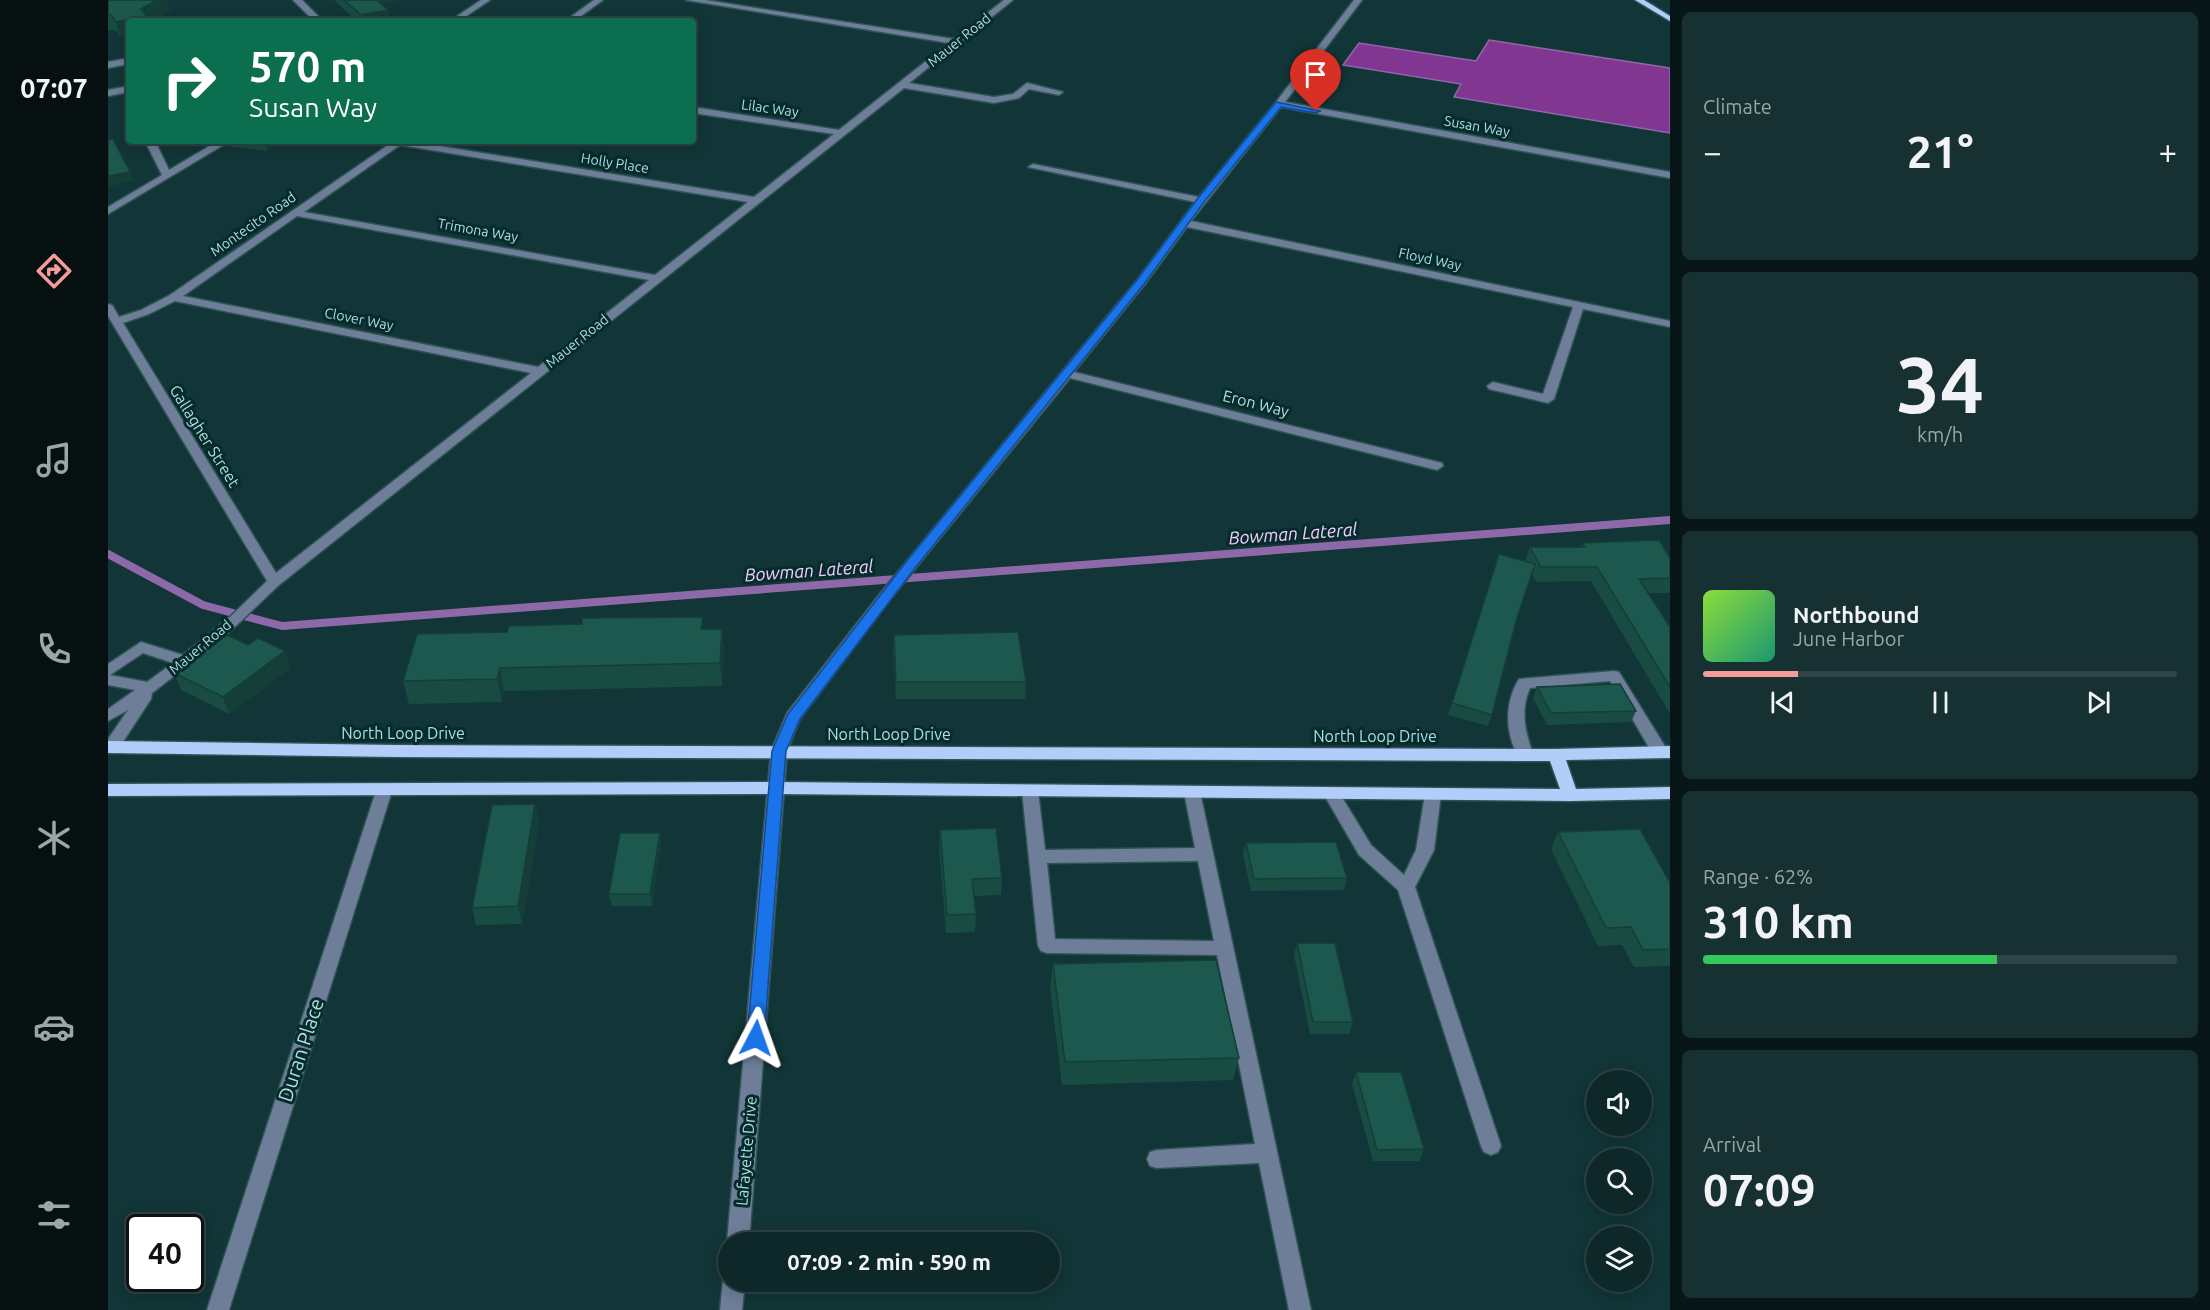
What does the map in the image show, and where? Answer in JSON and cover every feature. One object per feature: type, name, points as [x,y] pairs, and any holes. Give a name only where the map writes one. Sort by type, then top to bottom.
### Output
[{"type":"main road","points":[[1639,0],[1670,19]]},
{"type":"main road","name":"North Loop Drive","points":[[109,748],[1525,754],[1665,752]]},
{"type":"main road","points":[[1556,754],[1570,795]]},
{"type":"main road","points":[[108,790],[776,788],[1570,795],[1670,793]]},
{"type":"street","points":[[297,0],[316,18]]},
{"type":"street","points":[[456,18],[486,0]]},
{"type":"street","points":[[573,18],[600,0]]},
{"type":"street","points":[[690,0],[957,42]]},
{"type":"street","name":"Mauer Road","points":[[108,716],[151,688],[255,602],[274,582],[1009,0]]},
{"type":"street","name":"Lafayette Drive","points":[[739,1232],[779,751],[793,717],[910,565],[1066,373],[1279,104],[1358,0]]},
{"type":"street","points":[[108,65],[126,62]]},
{"type":"street","points":[[903,85],[994,100],[1016,96],[1027,86],[1059,92]]},
{"type":"street","points":[[108,93],[126,90]]},
{"type":"street","name":"Susan Way","points":[[1279,104],[1670,175]]},
{"type":"street","name":"Lilac Way","points":[[696,110],[843,133]]},
{"type":"street","points":[[151,144],[167,176]]},
{"type":"street","points":[[108,211],[220,144]]},
{"type":"street","name":"Montecito Road","points":[[117,321],[145,312],[174,297],[396,144]]},
{"type":"street","name":"Holly Place","points":[[411,144],[756,200]]},
{"type":"street","points":[[1033,167],[1201,200]]},
{"type":"street","name":"Trimona Way","points":[[295,213],[656,278]]},
{"type":"street","name":"Floyd Way","points":[[1184,223],[1670,324]]},
{"type":"street","name":"Clover Way","points":[[174,297],[539,371]]},
{"type":"street","points":[[1493,386],[1548,399],[1579,305]]},
{"type":"street","name":"Gallagher Street","points":[[108,307],[274,582]]},
{"type":"street","name":"Eron Way","points":[[1066,373],[1437,466]]},
{"type":"street","points":[[108,671],[141,647],[184,661]]},
{"type":"street","points":[[1525,754],[1515,727],[1517,698],[1524,683],[1614,676],[1665,752]]},
{"type":"street","points":[[108,680],[151,688]]},
{"type":"street","name":"Mauer Road","points":[[109,748],[151,688]]},
{"type":"street","name":"Duran Place","points":[[218,1310],[384,790]]},
{"type":"street","points":[[1030,791],[1047,946],[1224,948]]},
{"type":"street","points":[[1192,792],[1300,1310]]},
{"type":"street","points":[[1330,793],[1365,850],[1406,887],[1491,1146]]},
{"type":"street","points":[[1406,887],[1425,850],[1433,794]]},
{"type":"street","points":[[1038,857],[1205,854]]},
{"type":"street","points":[[1157,1159],[1267,1153]]},
{"type":"street","points":[[731,1310],[733,1292]]},
{"type":"shaded area","points":[[1489,40],[1670,68],[1670,133],[1454,97],[1461,84],[1343,65],[1359,43],[1476,61]]},
{"type":"building","points":[[108,0],[157,0],[141,9],[147,16],[126,18],[126,20],[116,22],[108,14]]},
{"type":"building","points":[[344,0],[376,0],[388,10],[361,15]]},
{"type":"building","points":[[113,139],[130,172],[108,176],[108,140]]},
{"type":"building","points":[[1659,540],[1670,558],[1670,578],[1639,579],[1670,627],[1670,687],[1597,567],[1541,567],[1530,547],[1585,547],[1582,543]]},
{"type":"building","points":[[1499,554],[1535,564],[1516,621],[1492,715],[1452,703]]},
{"type":"building","points":[[703,617],[701,629],[722,629],[720,663],[500,668],[497,679],[403,681],[417,634],[507,632],[509,626],[582,624],[582,618]]},
{"type":"building","points":[[1018,632],[1026,682],[896,682],[894,635]]},
{"type":"building","points":[[227,635],[248,645],[258,638],[285,651],[223,697],[174,673]]},
{"type":"building","points":[[1620,684],[1636,711],[1551,713],[1537,687]]},
{"type":"building","points":[[535,804],[518,906],[472,908],[492,805]]},
{"type":"building","points":[[996,828],[1002,878],[972,879],[976,914],[947,915],[940,830]]},
{"type":"building","points":[[1640,829],[1670,883],[1670,949],[1643,950],[1631,927],[1606,928],[1558,832]]},
{"type":"building","points":[[620,833],[660,833],[650,894],[609,894]]},
{"type":"building","points":[[1336,842],[1347,878],[1254,879],[1246,843]]},
{"type":"building","points":[[1297,943],[1335,943],[1353,1022],[1313,1022]]},
{"type":"building","points":[[1216,960],[1239,1058],[1065,1062],[1053,964]]},
{"type":"building","points":[[1356,1072],[1401,1072],[1424,1149],[1377,1150]]},
{"type":"waterway","name":"Bowman Lateral","points":[[108,554],[203,605],[282,626],[1670,520]]},
{"type":"route","points":[[756,1038],[779,751],[793,717],[910,565],[1141,282],[1201,200],[1279,104],[1316,111]]}]
